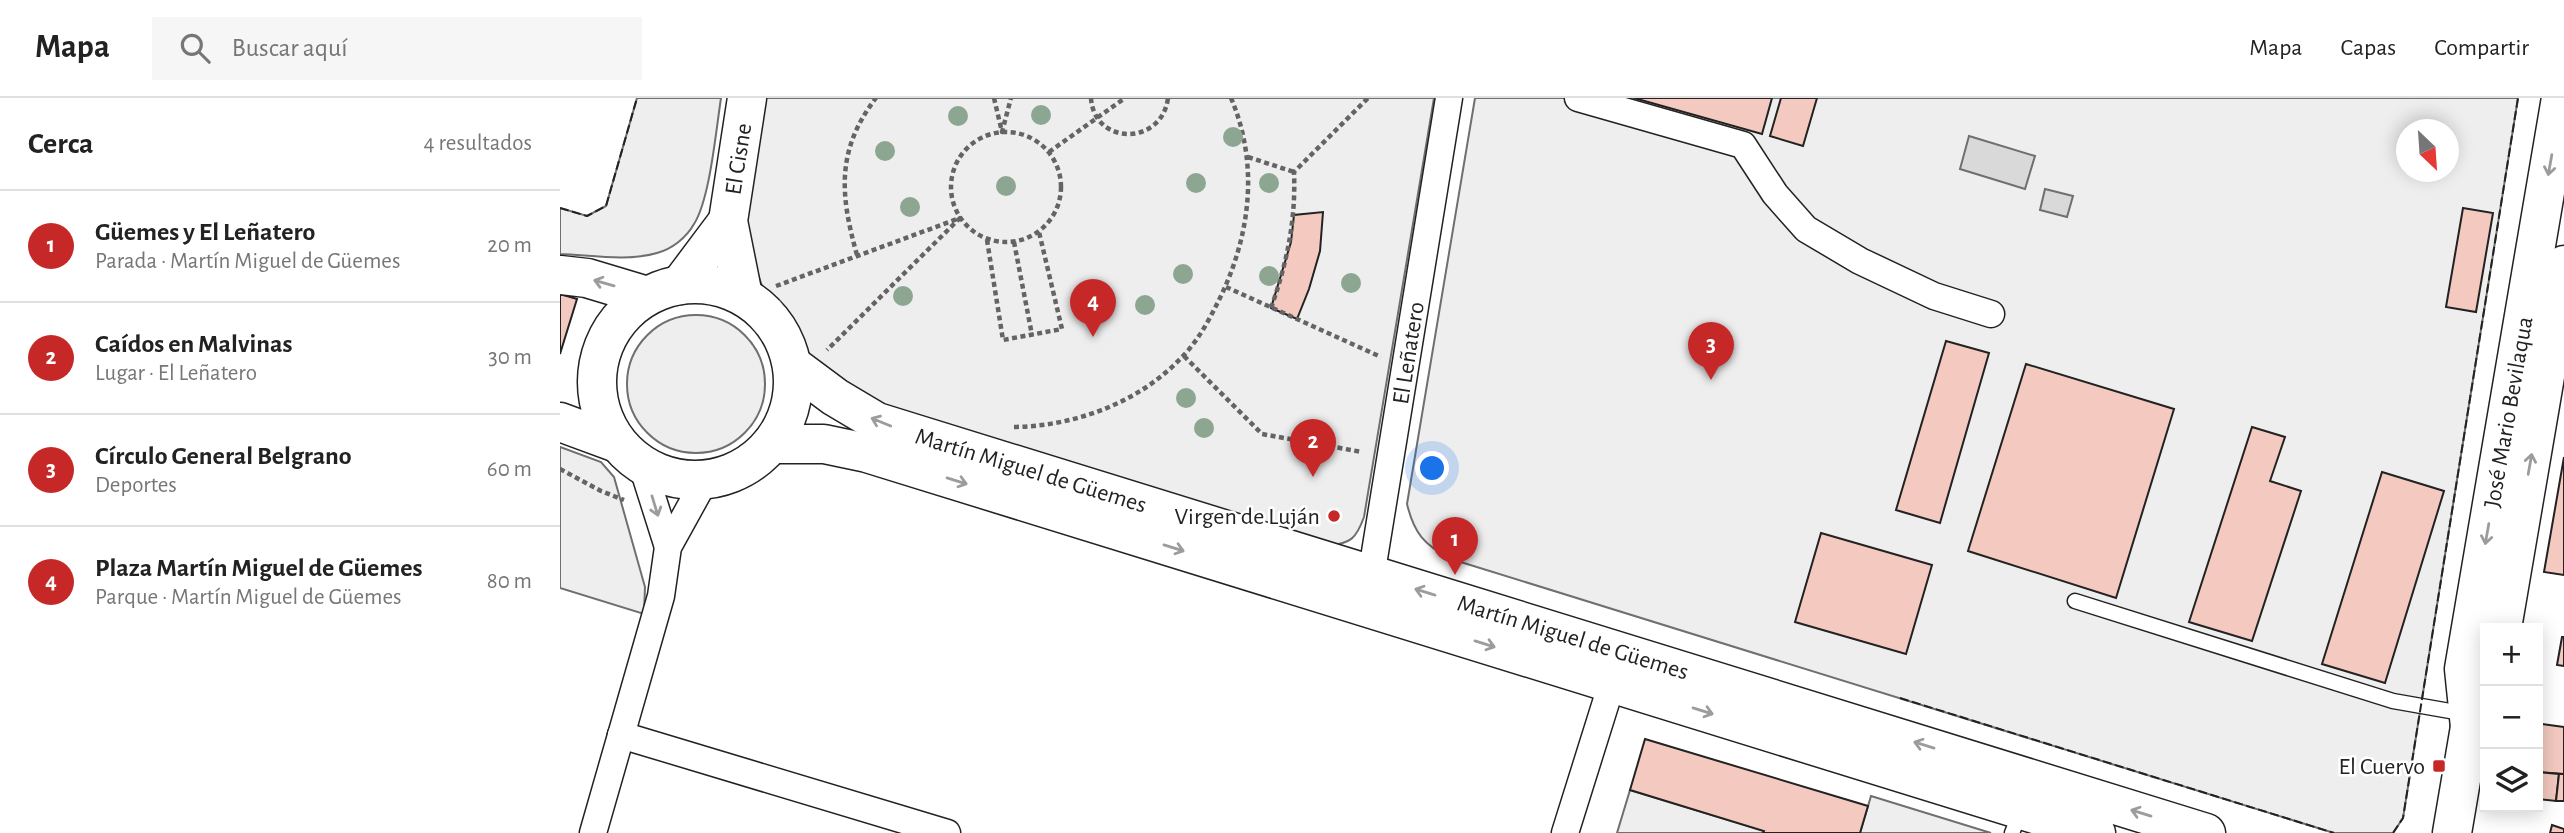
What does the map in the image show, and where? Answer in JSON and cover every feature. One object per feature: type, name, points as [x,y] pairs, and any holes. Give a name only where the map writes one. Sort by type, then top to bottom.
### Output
[{"type":"street","name":"El Cisne","points":[[743,296],[729,221],[747,98]]},
{"type":"street","name":"El Leñatero","points":[[1369,591],[1449,98]]},
{"type":"street","points":[[1578,98],[1743,145],[1775,194],[1806,229],[1860,261],[1934,296],[1991,314]]},
{"type":"street","name":"José Mario Bevilaqua","points":[[2452,833],[2474,712],[2464,669],[2561,98]]},
{"type":"street","name":"El Cisne","points":[[664,290],[729,221]]},
{"type":"street","name":"José Mario Bevilaqua","points":[[2503,623],[2564,265]]},
{"type":"street","points":[[560,275],[664,290],[712,285],[743,296],[766,314],[783,337],[803,353],[783,426],[771,444],[753,462],[730,474],[705,480],[672,478],[629,454],[560,422]]},
{"type":"street","points":[[664,290],[626,312],[609,333],[599,358],[596,388],[602,417],[629,454],[667,547]]},
{"type":"street","name":"Martín Miguel de Güemes","points":[[803,353],[835,397],[877,422],[1369,591],[1612,683],[2016,821],[2096,833]]},
{"type":"street","name":"Martín Miguel de Güemes","points":[[771,444],[824,444],[867,453],[1369,591],[2206,833]]},
{"type":"street","points":[[593,833],[661,596],[667,547],[705,480]]},
{"type":"street","points":[[1565,833],[1612,683]]},
{"type":"street","points":[[621,735],[947,833]]},
{"type":"lane","points":[[2075,601],[2393,701],[2474,712]]},
{"type":"path","points":[[857,256],[847,219],[843,186],[848,148],[864,114],[876,98]]},
{"type":"path","points":[[994,98],[1002,132]]},
{"type":"path","points":[[1002,132],[1011,98]]},
{"type":"path","points":[[1091,98],[1091,106],[1097,118],[1106,127],[1129,135],[1141,133],[1161,119],[1167,108],[1168,98]]},
{"type":"path","points":[[1049,152],[1125,98]]},
{"type":"path","points":[[1009,427],[1074,420],[1117,405],[1158,379],[1184,356],[1209,319],[1226,287],[1240,248],[1249,199],[1248,157],[1240,119],[1231,98]]},
{"type":"path","points":[[1271,308],[1291,242],[1295,201],[1294,172],[1368,98]]},
{"type":"path","points":[[1002,132],[1020,134],[1036,140],[1049,152],[1058,168],[1061,195],[1051,219],[1039,232],[1014,242],[987,239],[972,231],[960,218],[952,200],[951,181],[957,163],[967,148],[983,137],[1002,132]]},
{"type":"path","points":[[1248,157],[1294,172]]},
{"type":"path","points":[[960,218],[803,353],[771,288],[960,218]]},
{"type":"path","points":[[987,239],[1003,340],[1062,329],[1039,232]]},
{"type":"path","points":[[1014,242],[1032,335]]},
{"type":"path","points":[[1226,287],[1381,357]]},
{"type":"path","points":[[1184,356],[1262,434],[1366,453]]},
{"type":"path","points":[[560,469],[628,502]]},
{"type":"shaded area","points":[[637,98],[721,98],[708,182],[700,213],[687,234],[663,251],[621,258],[560,254],[560,208],[587,216],[606,206]]},
{"type":"shaded area","points":[[761,98],[1434,98],[1364,517],[1355,535],[1352,539],[1328,546],[884,411],[802,353],[780,321],[763,289],[751,254],[746,212]]},
{"type":"shaded area","points":[[1475,98],[2518,98],[2403,818],[2393,833],[2334,833],[1451,559],[1427,543],[1413,523],[1407,504]]},
{"type":"shaded area","points":[[1969,136],[2035,156],[2025,189],[1960,169]]},
{"type":"shaded area","points":[[2045,189],[2073,196],[2067,217],[2040,210]]},
{"type":"shaded area","points":[[696,315],[722,320],[745,335],[760,358],[765,384],[760,410],[745,433],[722,448],[696,453],[670,448],[647,433],[632,410],[627,384],[632,358],[647,335],[670,320]]},
{"type":"shaded area","points":[[560,447],[601,462],[614,477],[645,587],[644,614],[560,588]]},
{"type":"shaded area","points":[[1630,790],[1764,831],[1617,833]]},
{"type":"shaded area","points":[[1871,796],[1991,833],[1860,833]]},
{"type":"building","points":[[1634,98],[1772,98],[1762,134]]},
{"type":"building","points":[[1781,98],[1817,98],[1803,146],[1770,136]]},
{"type":"building","points":[[2463,208],[2493,213],[2476,312],[2446,307]]},
{"type":"building","points":[[1323,212],[1320,251],[1297,319],[1271,308],[1291,242],[1294,215]]},
{"type":"building","points":[[560,294],[577,299],[560,354]]},
{"type":"building","points":[[1946,341],[1989,353],[1940,523],[1896,510]]},
{"type":"building","points":[[2026,364],[2174,409],[2116,598],[1968,551]]},
{"type":"building","points":[[2252,427],[2285,437],[2270,481],[2301,491],[2252,641],[2189,622]]},
{"type":"building","points":[[2564,457],[2564,575],[2544,572]]},
{"type":"building","points":[[2382,472],[2444,491],[2385,683],[2322,664]]},
{"type":"building","points":[[1821,533],[1932,565],[1906,654],[1795,622]]},
{"type":"building","points":[[2564,637],[2564,666],[2557,665]]},
{"type":"building","points":[[2543,724],[2564,727],[2564,774],[2543,772]]},
{"type":"building","points":[[1645,739],[1868,806],[1860,833],[1763,833],[1764,831],[1630,790]]},
{"type":"building","points":[[2543,772],[2559,774],[2556,801],[2543,800]]},
{"type":"building","points":[[2559,774],[2564,774],[2564,801],[2556,801]]},
{"type":"building","points":[[2552,825],[2564,829],[2564,833],[2550,833]]},
{"type":"fence","points":[[560,208],[587,216],[606,206],[637,98]]},
{"type":"fence","points":[[2393,833],[2403,818],[2518,98]]},
{"type":"fence","points":[[1900,698],[2334,833]]},
{"type":"place","name":"Plaza Martín Miguel de Güemes","points":[[1093,337]]},
{"type":"place","name":"Círculo General Belgrano","points":[[1711,380]]},
{"type":"place","name":"Caídos en Malvinas","points":[[1313,477]]},
{"type":"place","name":"Virgen de Luján","points":[[1334,516]]},
{"type":"place","name":"Güemes y El Leñatero","points":[[1455,575]]},
{"type":"place","name":"El Cuervo","points":[[2439,766]]}]
